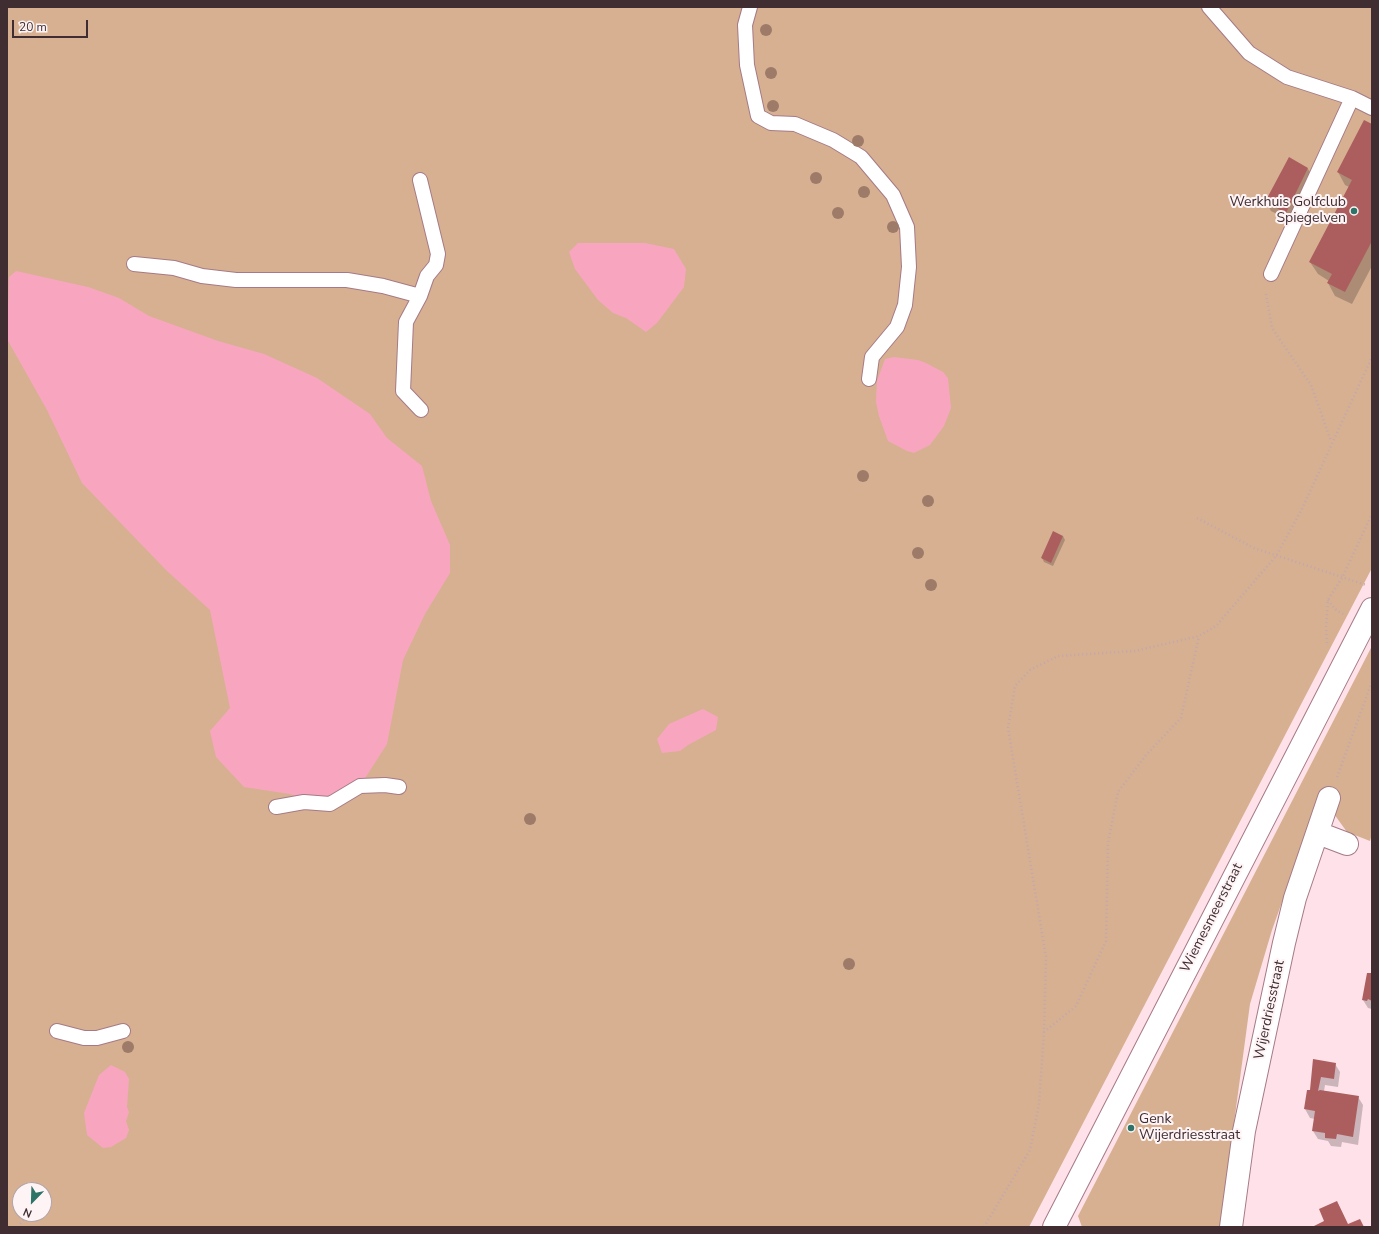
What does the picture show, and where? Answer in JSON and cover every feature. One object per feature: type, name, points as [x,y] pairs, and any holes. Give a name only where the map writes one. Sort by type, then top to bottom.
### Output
[{"type":"main road","name":"Wiemesmeerstraat","points":[[1054,1227],[1372,609]]},
{"type":"main road","name":"Wijerdriesstraat","points":[[1231,1227],[1244,1131],[1284,943],[1295,898],[1332,791]]},
{"type":"main road","points":[[1318,833],[1347,844]]},
{"type":"lane","points":[[750,7],[745,25],[747,65],[758,116],[771,123],[795,124],[833,140],[861,157],[893,195],[906,227],[909,266],[905,305],[897,327],[872,357],[870,379]]},
{"type":"lane","points":[[1209,7],[1249,53],[1288,77],[1352,98],[1372,108]]},
{"type":"lane","points":[[1270,274],[1352,98]]},
{"type":"lane","points":[[420,180],[438,254],[436,265],[427,276],[420,296],[406,322],[403,367],[404,391],[421,410]]},
{"type":"lane","points":[[134,264],[174,268],[202,276],[236,280],[347,280],[383,286],[420,296]]},
{"type":"lane","points":[[276,806],[304,802],[330,804],[360,786],[385,785],[399,787]]},
{"type":"lane","points":[[57,1031],[84,1038],[97,1038],[123,1030]]},
{"type":"path","points":[[1270,274],[1266,289],[1272,328],[1311,385],[1332,441]]},
{"type":"path","points":[[984,1227],[1030,1150],[1039,1104],[1044,1032],[1046,957],[1008,728],[1015,686],[1030,670],[1058,656],[1136,651],[1199,636],[1216,626],[1276,556],[1300,511],[1372,357]]},
{"type":"path","points":[[1327,650],[1326,627],[1328,600],[1342,578],[1372,515]]},
{"type":"path","points":[[1197,518],[1254,548],[1372,587]]},
{"type":"path","points":[[1328,600],[1335,609],[1349,618]]},
{"type":"path","points":[[1044,1032],[1076,1006],[1106,941],[1108,843],[1118,792],[1146,755],[1181,718],[1199,636]]},
{"type":"path","points":[[1332,791],[1372,682]]},
{"type":"shaded area","points":[[7,7],[1372,7],[1372,568],[1029,1227],[7,1227]]},
{"type":"shaded area","points":[[578,243],[645,243],[674,249],[686,269],[684,287],[657,323],[646,332],[626,318],[613,313],[598,300],[575,269],[569,252]]},
{"type":"shaded area","points":[[16,271],[88,287],[119,298],[149,316],[218,341],[264,354],[317,378],[370,414],[387,438],[422,466],[431,501],[450,545],[450,573],[425,614],[403,660],[387,744],[360,786],[315,803],[290,794],[244,787],[216,757],[210,731],[230,708],[210,610],[167,571],[82,483],[47,410],[7,339],[9,277]]},
{"type":"shaded area","points":[[894,357],[918,360],[926,363],[943,372],[948,378],[951,408],[944,426],[930,445],[914,453],[888,441],[879,416],[876,402],[877,381],[885,359]]},
{"type":"shaded area","points":[[1372,646],[1372,834],[1370,841],[1347,832],[1334,814],[1322,790],[1272,930],[1250,1004],[1220,1227],[1082,1227],[1078,1216]]},
{"type":"shaded area","points":[[703,709],[718,717],[716,730],[680,751],[662,753],[657,739],[669,724]]},
{"type":"shaded area","points":[[111,1065],[125,1072],[129,1079],[127,1107],[129,1112],[126,1121],[129,1130],[126,1138],[111,1147],[103,1148],[87,1135],[84,1113],[99,1075]]},
{"type":"building","name":"Werkhuis Golfclub Spiegelven","points":[[1364,120],[1372,124],[1372,241],[1345,292],[1327,283],[1332,274],[1309,262],[1352,180],[1337,172]]},
{"type":"building","points":[[1289,157],[1308,168],[1286,213],[1265,202]]},
{"type":"building","points":[[1053,531],[1063,536],[1051,563],[1041,558]]},
{"type":"building","points":[[1367,973],[1372,973],[1372,1001],[1368,999],[1367,1001],[1362,1000]]},
{"type":"building","points":[[1313,1059],[1336,1063],[1334,1079],[1321,1077],[1318,1091],[1320,1090],[1359,1096],[1353,1137],[1337,1134],[1336,1139],[1325,1138],[1325,1133],[1312,1131],[1315,1111],[1304,1109],[1307,1090],[1310,1090]]},
{"type":"building","points":[[1337,1201],[1348,1224],[1360,1219],[1364,1227],[1312,1227],[1324,1221],[1319,1209]]},
{"type":"place","name":"Werkhuis Golfclub Spiegelven","points":[[1354,211]]},
{"type":"place","name":"Genk Wijerdriesstraat","points":[[1131,1128]]}]
